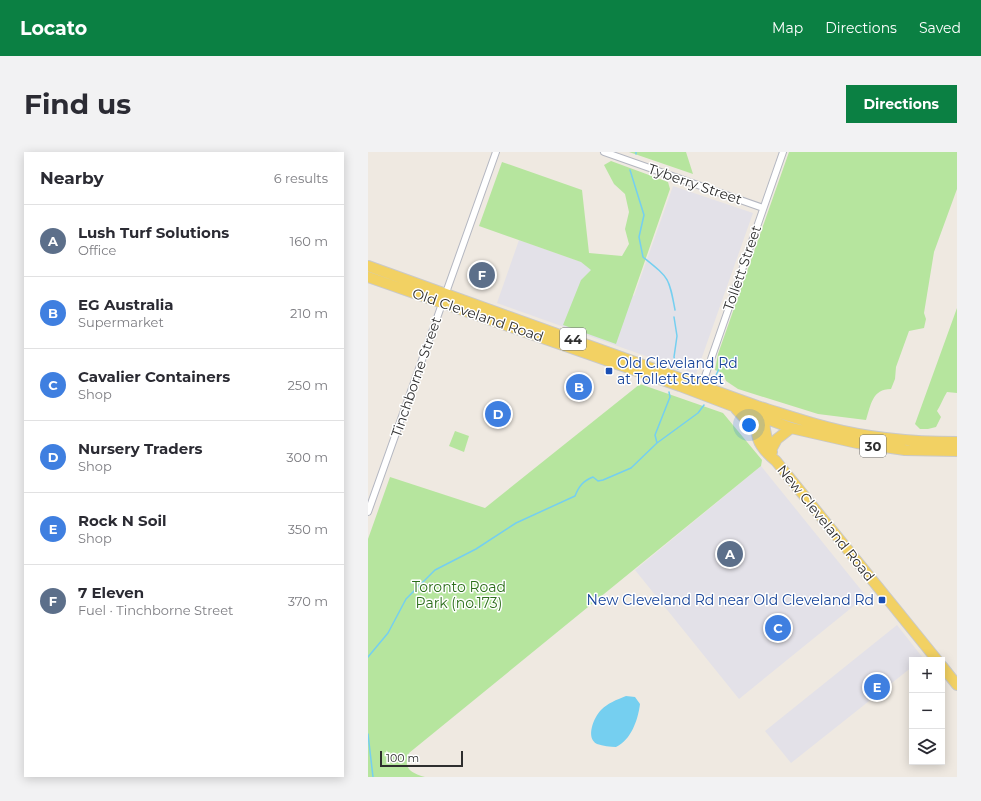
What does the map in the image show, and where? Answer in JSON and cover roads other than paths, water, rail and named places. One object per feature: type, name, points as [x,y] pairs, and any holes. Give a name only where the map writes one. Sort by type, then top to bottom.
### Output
[{"type":"main road","name":"Old Cleveland Road","points":[[368,266],[443,298],[736,408],[852,432],[904,440],[957,442]]},
{"type":"main road","name":"Old Cleveland Road","points":[[368,277],[443,298],[702,385],[763,413],[791,428],[857,444],[905,450],[957,452]]},
{"type":"main road","name":"44","points":[[736,408],[756,431]]},
{"type":"main road","points":[[756,431],[763,413]]},
{"type":"main road","name":"New Cleveland Road","points":[[763,413],[766,438],[776,461]]},
{"type":"main road","points":[[771,450],[777,439],[791,428]]},
{"type":"main road","name":"New Cleveland Road","points":[[756,431],[768,454],[776,461],[935,657]]},
{"type":"main road","points":[[945,670],[957,685]]},
{"type":"street","name":"Tinchborne Street","points":[[368,512],[496,152]]},
{"type":"street","name":"Tyberry Street","points":[[604,152],[764,208]]},
{"type":"street","name":"Tollett Street","points":[[702,385],[783,152]]},
{"type":"water","points":[[626,696],[635,697],[640,704],[638,716],[630,735],[616,747],[597,744],[593,741],[591,732],[593,722],[598,713],[606,705]]},
{"type":"waterway","points":[[630,170],[644,215],[639,237],[643,257],[663,274],[669,284],[675,310]]},
{"type":"waterway","points":[[674,317],[677,336],[674,357],[678,369]]},
{"type":"waterway","points":[[715,377],[720,367],[737,356]]},
{"type":"waterway","points":[[657,443],[655,435],[670,397],[669,392]]},
{"type":"waterway","points":[[368,657],[388,633],[406,599],[435,570],[476,549],[516,523],[575,496],[578,489],[587,480],[593,477],[598,481],[603,480],[631,468],[657,443],[698,413],[704,405]]},
{"type":"waterway","points":[[368,734],[373,777]]},
{"type":"place","name":"7 Eleven","points":[[482,275]]},
{"type":"place","name":"Old Cleveland Rd at Tollett Street","points":[[609,371]]},
{"type":"place","name":"EG Australia","points":[[579,387]]},
{"type":"place","name":"Nursery Traders","points":[[498,414]]},
{"type":"place","name":"Lush Turf Solutions","points":[[730,554]]},
{"type":"place","name":"New Cleveland Rd near Old Cleveland Rd","points":[[882,600]]},
{"type":"place","name":"Cavalier Containers","points":[[778,628]]},
{"type":"place","name":"Rock N Soil","points":[[877,687]]},
{"type":"park label","name":"Toronto Road Park (no.173)","points":[[459,596]]}]
